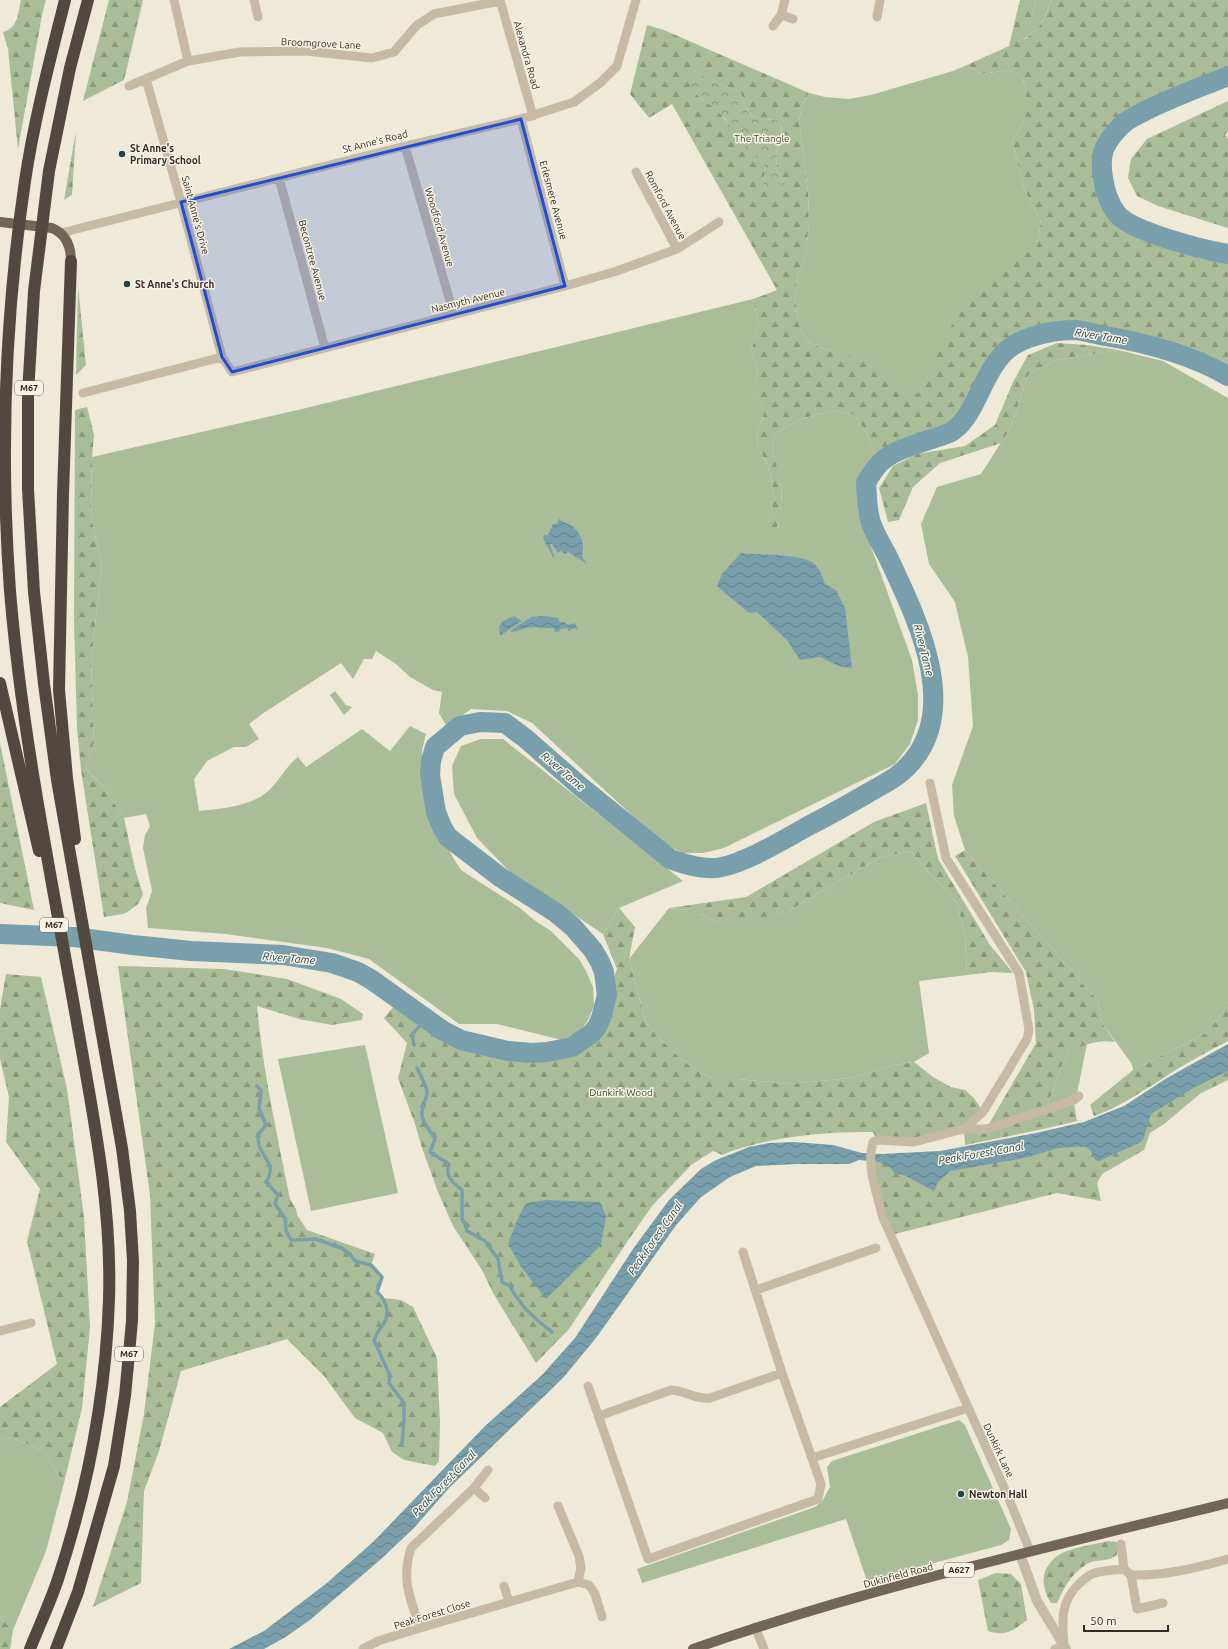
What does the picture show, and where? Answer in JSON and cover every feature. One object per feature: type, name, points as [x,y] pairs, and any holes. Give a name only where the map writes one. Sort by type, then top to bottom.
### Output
[{"type":"highway","name":"M67","points":[[30,1649],[58,1581],[79,1505],[98,1423],[105,1366],[109,1297],[108,1219],[100,1156],[84,1064],[30,785],[10,593],[5,511],[5,393],[12,296],[25,180],[45,79],[65,0]]},
{"type":"highway","name":"M67","points":[[56,1649],[78,1592],[114,1466],[125,1396],[131,1328],[133,1261],[130,1211],[122,1148],[105,1051],[62,779],[44,684],[34,592],[28,489],[28,394],[34,291],[49,171],[70,68],[88,0]]},
{"type":"highway","name":"M67","points":[[62,779],[59,690],[63,494],[71,261]]},
{"type":"highway","name":"M67","points":[[0,683],[30,785]]},
{"type":"main road","points":[[1,222],[52,228],[61,233],[69,245],[71,261]]},
{"type":"main road","name":"Dukinfield Road","points":[[693,1649],[755,1628],[1030,1551],[1228,1503]]},
{"type":"street","points":[[174,0],[188,61]]},
{"type":"street","points":[[254,0],[258,17]]},
{"type":"street","name":"Broomgrove Lane","points":[[129,86],[188,61],[240,52],[305,51],[372,58],[394,52],[417,25],[434,14],[500,0]]},
{"type":"street","name":"Alexandra Road","points":[[500,0],[532,116]]},
{"type":"street","name":"St Anne's Road","points":[[61,233],[404,146],[521,119],[574,102],[600,83],[617,66],[636,0]]},
{"type":"street","points":[[773,26],[781,15],[785,0]]},
{"type":"street","points":[[877,17],[880,0]]},
{"type":"street","points":[[781,15],[793,19]]},
{"type":"street","name":"Saint Anne's Drive","points":[[146,79],[181,202],[222,357]]},
{"type":"street","name":"Erlesmere Avenue","points":[[521,119],[565,286]]},
{"type":"street","name":"Woodford Avenue","points":[[404,146],[454,315]]},
{"type":"street","name":"Romford Avenue","points":[[636,172],[677,249]]},
{"type":"street","name":"Becontree Avenue","points":[[279,178],[325,348]]},
{"type":"street","name":"Nasmyth Avenue","points":[[222,357],[232,372],[565,286],[677,249],[719,222]]},
{"type":"street","points":[[83,393],[222,357]]},
{"type":"street","points":[[930,783],[946,858],[1018,973],[1029,1030],[1027,1039],[983,1112],[964,1129]]},
{"type":"street","points":[[964,1129],[986,1129],[1072,1101],[1079,1096]]},
{"type":"street","name":"Dunkirk Lane","points":[[964,1129],[914,1142],[877,1140],[873,1142],[871,1169],[883,1218],[1007,1494],[1030,1551]]},
{"type":"street","points":[[756,1290],[876,1248]]},
{"type":"street","points":[[588,1386],[648,1559],[818,1499],[821,1484],[782,1373],[743,1252]]},
{"type":"street","points":[[0,1331],[31,1323]]},
{"type":"street","points":[[599,1416],[671,1390],[679,1390],[704,1399],[782,1373]]},
{"type":"street","points":[[812,1458],[968,1408]]},
{"type":"street","points":[[420,1628],[406,1583],[407,1561],[411,1548],[474,1488],[488,1470]]},
{"type":"street","points":[[474,1488],[484,1498]]},
{"type":"street","points":[[558,1506],[579,1556],[581,1568],[578,1582],[589,1585],[595,1594],[602,1617]]},
{"type":"street","points":[[1120,1544],[1124,1569]]},
{"type":"street","points":[[1020,1554],[1037,1601],[1062,1648]]},
{"type":"street","points":[[1062,1648],[1062,1622],[1064,1608],[1074,1589],[1084,1579],[1098,1572],[1124,1569],[1132,1575],[1152,1576],[1173,1573],[1228,1559]]},
{"type":"street","points":[[1132,1575],[1138,1609],[1163,1603]]},
{"type":"street","name":"Peak Forest Close","points":[[363,1649],[378,1641],[578,1582]]},
{"type":"street","points":[[504,1586],[509,1602]]},
{"type":"street","points":[[755,1628],[764,1649]]},
{"type":"highlighted area","points":[[521,119],[565,286],[232,372],[222,357],[181,202]]},
{"type":"green space","points":[[21,0],[46,0],[18,149],[8,49],[3,32],[8,30],[14,24],[18,15]]},
{"type":"green space","points":[[109,0],[143,0],[124,80],[83,101]]},
{"type":"green space","points":[[1020,0],[1036,0],[1023,40],[1034,32],[1042,23],[1051,0],[1228,0],[1228,76],[1167,101],[1126,121],[1115,132],[1104,149],[1102,170],[1105,188],[1112,206],[1117,214],[1125,221],[1152,234],[1203,249],[1228,254],[1228,376],[1193,360],[1125,339],[1077,330],[1040,334],[1024,340],[1007,350],[994,365],[965,420],[953,431],[899,450],[880,463],[865,430],[853,414],[833,411],[804,418],[775,433],[772,451],[780,478],[781,499],[777,528],[775,534],[770,533],[768,524],[771,512],[773,483],[766,461],[758,448],[757,431],[763,417],[764,406],[756,397],[756,381],[758,372],[751,352],[759,324],[753,299],[777,290],[672,104],[649,118],[630,94],[647,25],[664,30],[809,93],[802,105],[799,121],[808,192],[809,223],[805,260],[798,274],[795,289],[796,309],[800,327],[809,343],[833,352],[871,362],[904,393],[918,394],[929,374],[945,335],[976,289],[1037,246],[1041,221],[1025,191],[1012,141],[1026,118],[1026,92],[1022,75],[1014,73],[1010,70],[981,74],[967,65],[1009,46]],"holes":[[[695,70],[716,83],[740,91],[746,107],[756,118],[776,119],[782,128],[777,154],[776,171],[786,185],[763,182],[765,173],[763,163],[748,149],[717,109],[700,98]]]},
{"type":"green space","points":[[1036,0],[1051,0],[1041,24],[1034,32],[1022,40],[1033,13]]},
{"type":"green space","points":[[967,65],[981,74],[1010,70],[1014,73],[1022,75],[1026,92],[1026,118],[1012,141],[1025,191],[1041,221],[1037,246],[1014,264],[929,374],[918,395],[904,393],[833,352],[809,343],[800,327],[796,309],[795,289],[798,274],[805,260],[809,223],[808,192],[799,121],[802,105],[809,93],[825,97],[849,99],[871,95],[953,71]]},
{"type":"green space","name":"The Triangle","points":[[696,70],[716,83],[740,91],[746,107],[756,118],[776,119],[782,128],[777,154],[776,171],[786,185],[781,189],[765,192],[763,182],[765,173],[763,163],[731,135],[730,127],[721,114],[690,89],[690,75]]},
{"type":"green space","points":[[1228,101],[1228,131],[1225,135],[1228,139],[1228,228],[1158,206],[1137,196],[1128,178],[1131,159],[1147,139]]},
{"type":"green space","points":[[76,131],[72,195],[64,200]]},
{"type":"green space","points":[[78,286],[86,365],[76,375]]},
{"type":"green space","points":[[753,299],[759,324],[751,352],[758,372],[756,381],[756,397],[764,406],[763,417],[757,431],[758,448],[766,461],[773,483],[771,513],[768,524],[778,528],[781,502],[780,479],[772,448],[775,433],[804,418],[833,411],[853,414],[865,430],[880,463],[866,483],[867,495],[858,511],[912,660],[918,695],[918,720],[910,744],[895,764],[724,848],[703,853],[683,853],[662,843],[532,723],[507,711],[471,709],[447,727],[439,713],[442,692],[433,690],[410,677],[396,664],[376,651],[372,659],[364,659],[353,679],[341,663],[249,724],[259,739],[246,747],[234,747],[207,761],[194,779],[199,811],[243,804],[260,797],[275,784],[298,757],[306,767],[362,729],[390,751],[410,726],[426,734],[422,750],[423,767],[430,806],[452,856],[461,870],[520,908],[534,920],[551,931],[579,959],[586,971],[593,987],[594,1006],[588,1020],[580,1032],[562,1040],[497,1024],[459,1024],[369,959],[327,948],[226,934],[148,928],[146,908],[152,891],[143,848],[145,835],[150,826],[146,814],[124,818],[103,786],[86,769],[94,743],[91,661],[102,566],[91,517],[92,457],[302,409]]},
{"type":"green space","points":[[1057,343],[1087,345],[1118,350],[1056,360],[1028,375],[1011,427],[1001,443],[940,463],[913,487],[899,520],[888,522],[879,488],[893,466],[917,454],[965,446],[995,425],[1013,382],[1028,355]]},
{"type":"green space","points":[[1118,350],[1163,361],[1228,398],[1228,1007],[1206,1033],[1133,1070],[1132,1064],[1102,1023],[1098,1001],[965,850],[954,816],[952,785],[973,726],[968,657],[955,602],[929,564],[921,524],[937,487],[981,474],[1011,427],[1028,375],[1056,360]]},
{"type":"green space","points":[[87,407],[94,435],[91,517],[102,566],[91,661],[94,743],[86,769],[103,786],[124,818],[135,869],[143,894],[139,903],[129,911],[123,914],[104,917],[81,770],[77,728],[74,620],[75,410]]},
{"type":"green space","points":[[335,691],[346,705],[352,707],[344,715],[330,695]]},
{"type":"green space","points":[[481,739],[503,739],[683,881],[619,908],[603,934],[510,872],[477,838],[454,794],[452,766],[461,746]]},
{"type":"green space","points":[[0,743],[34,910],[0,903]]},
{"type":"green space","points":[[926,803],[938,859],[990,945],[1013,973],[992,972],[967,975],[965,935],[957,903],[910,851],[879,858],[785,913],[742,921],[718,923],[693,910],[669,908],[746,897],[874,822]]},
{"type":"green space","name":"Dunkirk Wood","points":[[965,850],[1098,1001],[1102,1023],[1115,1042],[1096,1042],[1068,1052],[1046,1110],[1074,1104],[1077,1121],[965,1145],[964,1129],[914,1142],[877,1140],[873,1132],[855,1132],[796,1136],[757,1144],[722,1155],[713,1151],[691,1165],[652,1206],[569,1329],[536,1363],[493,1293],[482,1270],[453,1226],[438,1192],[398,1078],[407,1043],[384,1018],[400,999],[442,1030],[471,1043],[508,1051],[532,1053],[547,1052],[572,1047],[591,1034],[597,1027],[601,1018],[607,995],[617,969],[603,934],[619,908],[635,927],[629,959],[646,1022],[656,1035],[682,1060],[701,1073],[715,1079],[738,1079],[789,1084],[851,1078],[894,1065],[914,1062],[933,1077],[951,1087],[965,1090],[974,1098],[983,1112],[965,1129],[986,1129],[1036,1043],[1034,1010],[1026,972],[955,856]]},
{"type":"green space","points":[[910,851],[957,903],[965,935],[967,975],[919,981],[929,1053],[914,1062],[894,1065],[851,1078],[789,1084],[738,1079],[715,1079],[701,1073],[682,1060],[656,1035],[646,1022],[629,959],[669,908],[693,910],[718,923],[785,913],[879,858]]},
{"type":"green space","points":[[118,966],[224,969],[287,979],[341,999],[363,1014],[362,1020],[332,1025],[299,1019],[257,1006],[275,1127],[290,1199],[296,1209],[297,1215],[307,1230],[375,1254],[371,1265],[382,1277],[377,1292],[384,1298],[401,1300],[413,1307],[437,1358],[440,1422],[439,1461],[435,1466],[404,1460],[392,1452],[383,1433],[355,1418],[324,1376],[287,1339],[181,1371],[159,1451],[144,1491],[141,1583],[93,1607],[127,1502],[144,1414],[155,1323],[150,1195]]},
{"type":"green space","points":[[6,974],[41,977],[67,1089],[84,1217],[90,1327],[82,1408],[64,1483],[43,1451],[10,1437],[0,1441],[0,1407],[57,1364],[27,1241],[40,1189],[6,1142],[9,1097],[0,1059],[0,1009]]},
{"type":"green space","points":[[1228,1007],[1228,1041],[1193,1060],[1119,1105],[1094,1116],[1090,1105],[1133,1070],[1206,1033]]},
{"type":"green space","points":[[1087,1044],[1077,1093],[1046,1110],[1068,1052]]},
{"type":"green space","points":[[365,1045],[398,1193],[311,1211],[278,1059]]},
{"type":"green space","points":[[1228,1055],[1228,1080],[1201,1093],[1164,1124],[1150,1133],[1144,1150],[1102,1174],[1097,1183],[1101,1201],[1057,1193],[891,1235],[871,1157],[886,1158],[1068,1138]]},
{"type":"green space","points":[[959,1420],[965,1425],[1011,1529],[1009,1540],[1001,1545],[867,1581],[846,1519],[642,1583],[637,1569],[815,1507],[823,1500],[830,1487],[827,1467],[832,1461]]},
{"type":"green space","points":[[10,1437],[43,1451],[64,1483],[46,1551],[13,1630],[0,1617],[0,1441]]},
{"type":"green space","points":[[1108,1541],[1118,1542],[1118,1553],[1106,1560],[1091,1562],[1085,1565],[1069,1580],[1057,1603],[1051,1603],[1047,1596],[1044,1582],[1044,1575],[1050,1563],[1066,1551]]},
{"type":"green space","points":[[996,1573],[1011,1574],[1021,1584],[1027,1620],[1018,1627],[1004,1633],[994,1633],[988,1631],[978,1580]]},
{"type":"green space","points":[[0,1617],[13,1630],[10,1649],[0,1649]]},
{"type":"water","points":[[560,518],[561,521],[572,526],[582,539],[582,556],[587,564],[568,552],[565,554],[561,551],[558,553],[552,544],[550,544],[555,560],[543,539],[544,535],[548,535],[553,524],[557,523]]},
{"type":"water","points":[[741,553],[779,555],[799,558],[813,563],[817,567],[825,584],[836,590],[845,608],[852,668],[839,666],[820,657],[800,660],[787,640],[757,612],[749,613],[717,586],[722,574]]},
{"type":"water","points":[[514,616],[522,621],[500,636],[499,627],[503,621]]},
{"type":"water","points":[[544,616],[558,618],[560,622],[564,622],[568,625],[574,623],[578,628],[573,628],[569,631],[567,628],[561,629],[558,632],[555,632],[554,628],[534,627],[512,632],[510,631],[531,617]]},
{"type":"water","name":"Peak Forest Canal","points":[[1228,1044],[1228,1071],[1195,1087],[1151,1114],[1143,1140],[1099,1161],[1095,1160],[1091,1151],[1085,1146],[1059,1148],[1020,1159],[950,1171],[938,1182],[934,1191],[904,1175],[894,1173],[891,1168],[880,1162],[859,1160],[849,1164],[756,1166],[730,1177],[701,1197],[677,1224],[596,1338],[563,1378],[449,1488],[413,1529],[380,1560],[310,1620],[284,1638],[264,1649],[229,1649],[264,1631],[327,1583],[374,1541],[485,1426],[542,1375],[575,1338],[633,1249],[669,1200],[701,1169],[716,1160],[749,1147],[769,1143],[794,1142],[833,1145],[862,1153],[881,1154],[940,1151],[1036,1133],[1084,1122],[1124,1106],[1167,1078]]},
{"type":"water","points":[[546,1200],[600,1202],[606,1216],[601,1245],[546,1299],[522,1268],[508,1244],[517,1220],[526,1203]]},
{"type":"waterway","name":"River Tame","points":[[1228,76],[1167,101],[1126,121],[1110,138],[1102,155],[1103,178],[1108,197],[1117,214],[1125,221],[1152,234],[1203,249],[1228,254]]},
{"type":"waterway","name":"River Tame","points":[[0,934],[74,937],[191,951],[283,955],[332,963],[358,972],[372,980],[442,1030],[461,1040],[508,1051],[532,1053],[547,1052],[572,1047],[591,1034],[597,1027],[601,1018],[607,995],[604,972],[600,962],[593,950],[573,927],[555,912],[500,877],[448,837],[436,812],[430,775],[431,761],[435,747],[460,726],[480,722],[505,723],[670,859],[697,867],[714,868],[736,863],[749,857],[776,844],[898,775],[906,768],[923,745],[932,719],[933,692],[929,664],[921,635],[911,607],[888,557],[873,529],[869,515],[866,483],[880,463],[898,451],[952,432],[962,423],[969,413],[992,369],[1007,350],[1021,341],[1039,335],[1058,331],[1075,330],[1137,342],[1184,356],[1228,376]]},
{"type":"waterway","points":[[414,1045],[412,1035],[426,1018]]},
{"type":"waterway","points":[[417,1068],[427,1092],[422,1109],[422,1116],[424,1122],[435,1139],[430,1152],[449,1164],[448,1172],[450,1179],[462,1190],[462,1219],[467,1231],[485,1241],[498,1259],[502,1282],[510,1286],[518,1300],[528,1312],[552,1332]]},
{"type":"waterway","points":[[257,1086],[261,1091],[259,1108],[266,1125],[258,1135],[258,1143],[270,1166],[270,1173],[266,1182],[278,1195],[275,1204],[285,1218],[286,1231],[291,1240],[316,1239],[341,1248],[350,1254],[355,1261],[371,1265],[382,1277],[377,1292],[387,1308],[387,1313],[385,1322],[374,1340],[390,1376],[389,1383],[404,1403],[402,1444]]},
{"type":"place","name":"St Anne's Primary School","points":[[122,154]]},
{"type":"place","name":"St Anne's Church","points":[[127,284]]},
{"type":"place","name":"Newton Hall","points":[[961,1494]]}]
